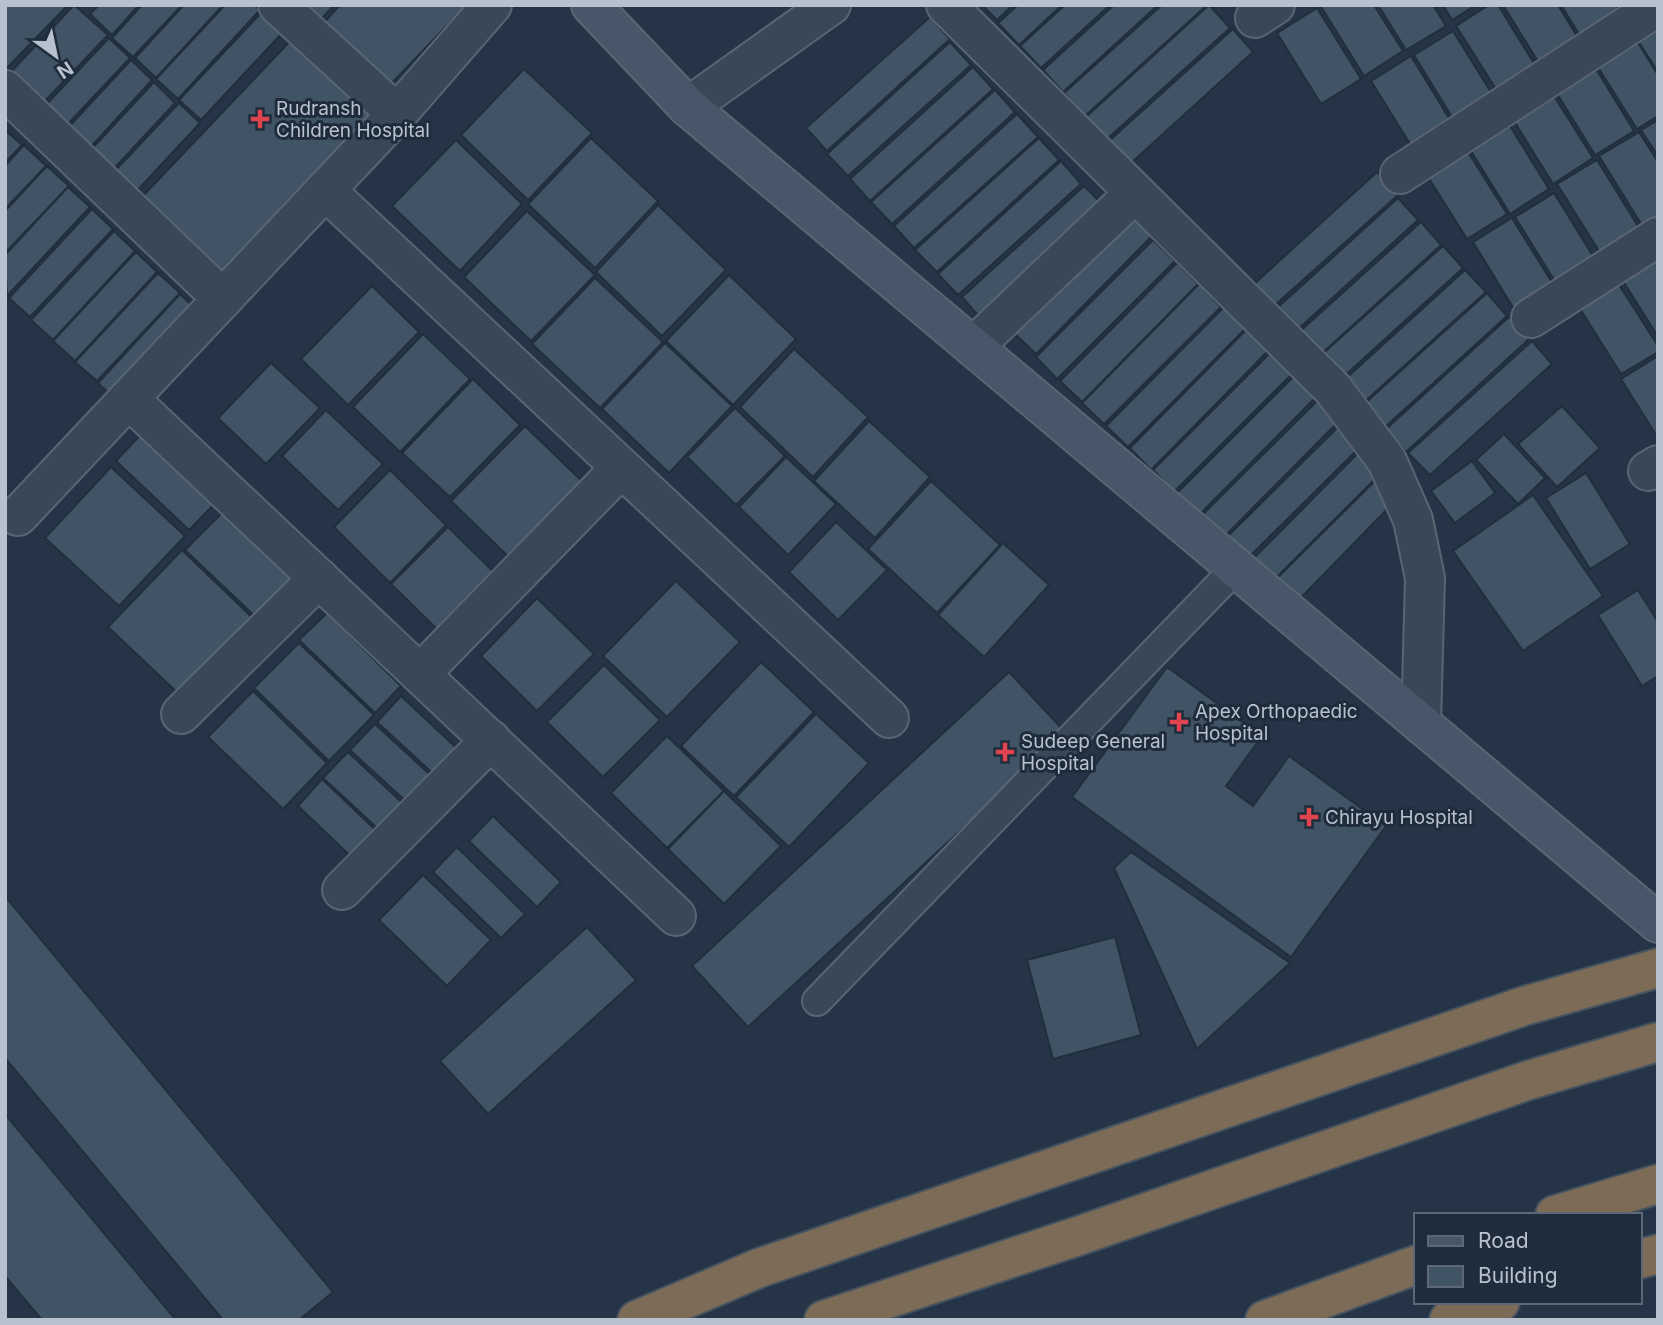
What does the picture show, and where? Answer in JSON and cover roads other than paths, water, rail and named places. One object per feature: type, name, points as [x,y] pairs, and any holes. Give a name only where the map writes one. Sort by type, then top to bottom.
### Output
[{"type":"highway","points":[[637,1320],[759,1268],[1524,1006],[1658,968]]},
{"type":"highway","points":[[824,1320],[1529,1080],[1658,1042]]},
{"type":"highway","points":[[1562,1213],[1658,1184]]},
{"type":"highway","points":[[1265,1320],[1414,1266]]},
{"type":"highway","points":[[1449,1320],[1494,1304]]},
{"type":"street","points":[[278,5],[397,114]]},
{"type":"street","points":[[18,516],[397,114],[492,5]]},
{"type":"street","points":[[591,5],[688,107],[1658,923]]},
{"type":"street","points":[[688,107],[831,5]]},
{"type":"street","points":[[946,5],[1333,389],[1387,461],[1413,520],[1425,578],[1421,724]]},
{"type":"street","points":[[1400,174],[1658,6]]},
{"type":"street","points":[[5,90],[223,299]]},
{"type":"street","points":[[325,190],[889,718]]},
{"type":"street","points":[[973,347],[1135,193]]},
{"type":"street","points":[[1531,318],[1658,237]]},
{"type":"street","points":[[129,399],[676,916]]},
{"type":"street","points":[[421,674],[621,468]]},
{"type":"street","points":[[181,714],[319,578]]},
{"type":"street","points":[[342,890],[491,740]]},
{"type":"lane","points":[[817,1001],[1236,568]]},
{"type":"place","name":"Rudransh Children Hospital","points":[[260,119]]},
{"type":"place","name":"Apex Orthopaedic Hospital","points":[[1179,722]]},
{"type":"place","name":"Sudeep General Hospital","points":[[1005,752]]},
{"type":"place","name":"Chirayu Hospital","points":[[1309,817]]}]
